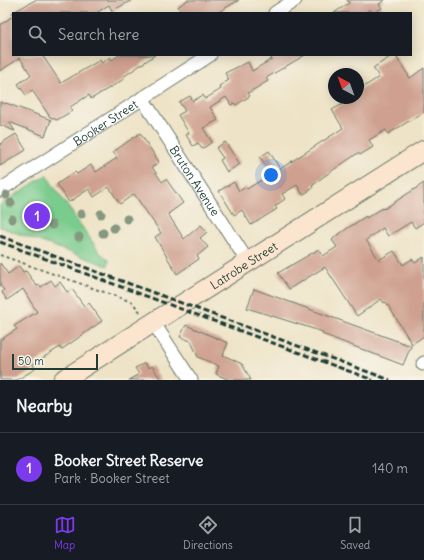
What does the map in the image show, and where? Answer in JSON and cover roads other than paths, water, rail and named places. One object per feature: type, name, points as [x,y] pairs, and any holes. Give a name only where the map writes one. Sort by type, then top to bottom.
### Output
[{"type":"street","points":[[276,12],[295,0]]},
{"type":"street","name":"Booker Street","points":[[0,190],[208,56]]},
{"type":"street","name":"Bruton Avenue","points":[[142,98],[248,262]]},
{"type":"street","name":"Latrobe Street","points":[[63,380],[424,150]]},
{"type":"street","points":[[153,322],[191,380]]},
{"type":"railway","points":[[0,236],[390,380]]},
{"type":"railway","points":[[0,242],[373,380]]},
{"type":"place","name":"Booker Street Reserve","points":[[37,216]]}]
